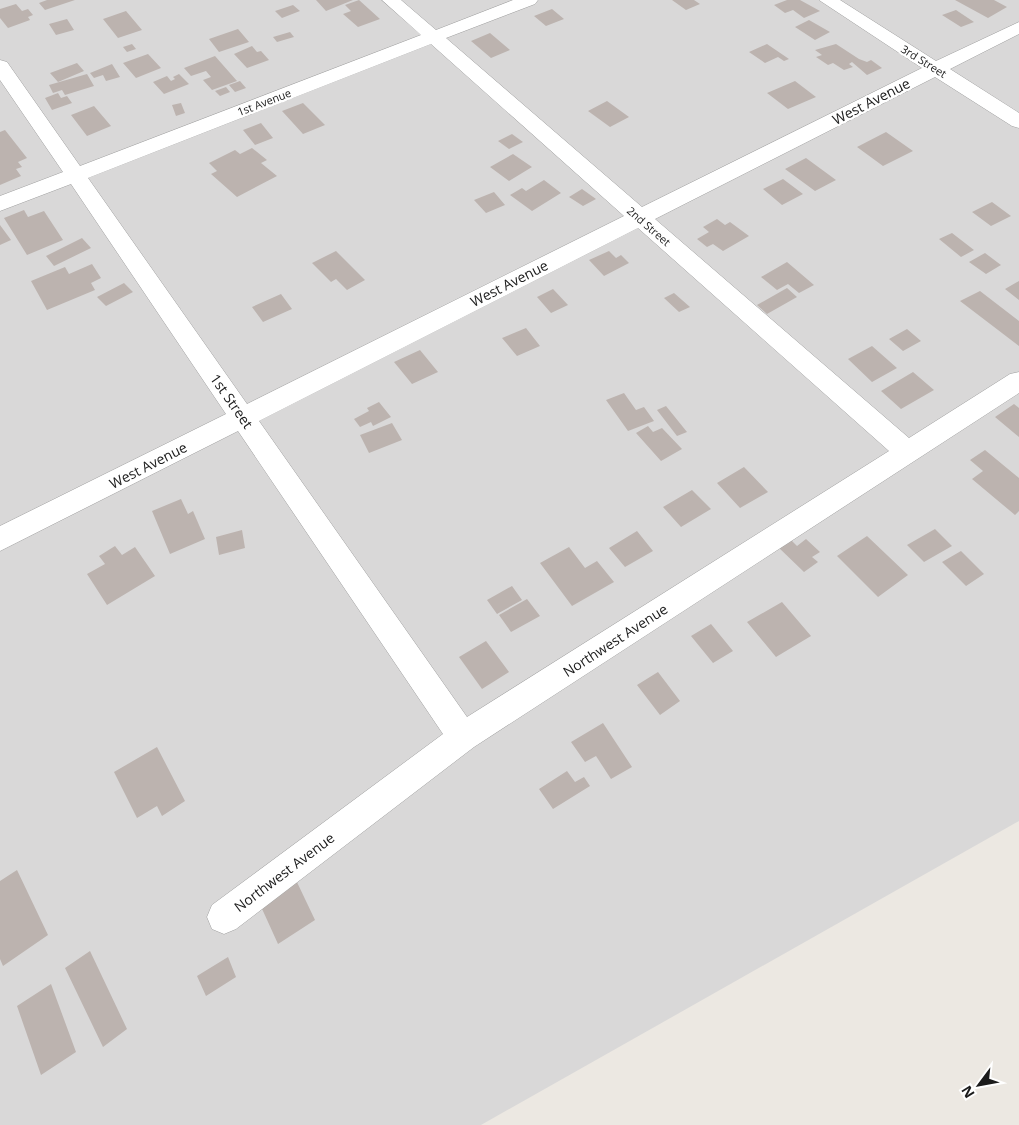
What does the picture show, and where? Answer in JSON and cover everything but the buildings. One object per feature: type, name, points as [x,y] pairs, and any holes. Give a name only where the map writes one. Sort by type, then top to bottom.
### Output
[{"type":"street","name":"2nd Street","points":[[391,0],[908,452]]},
{"type":"street","name":"1st Avenue","points":[[0,204],[529,0]]},
{"type":"street","name":"3rd Street","points":[[828,0],[1019,122]]},
{"type":"street","name":"West Avenue","points":[[0,540],[1019,27]]},
{"type":"street","name":"1st Street","points":[[0,66],[463,737]]},
{"type":"street","name":"Northwest Avenue","points":[[224,917],[463,737],[1019,381]]},
{"type":"shaded area","points":[[0,0],[1019,0],[1019,821],[481,1125],[0,1125]]}]
